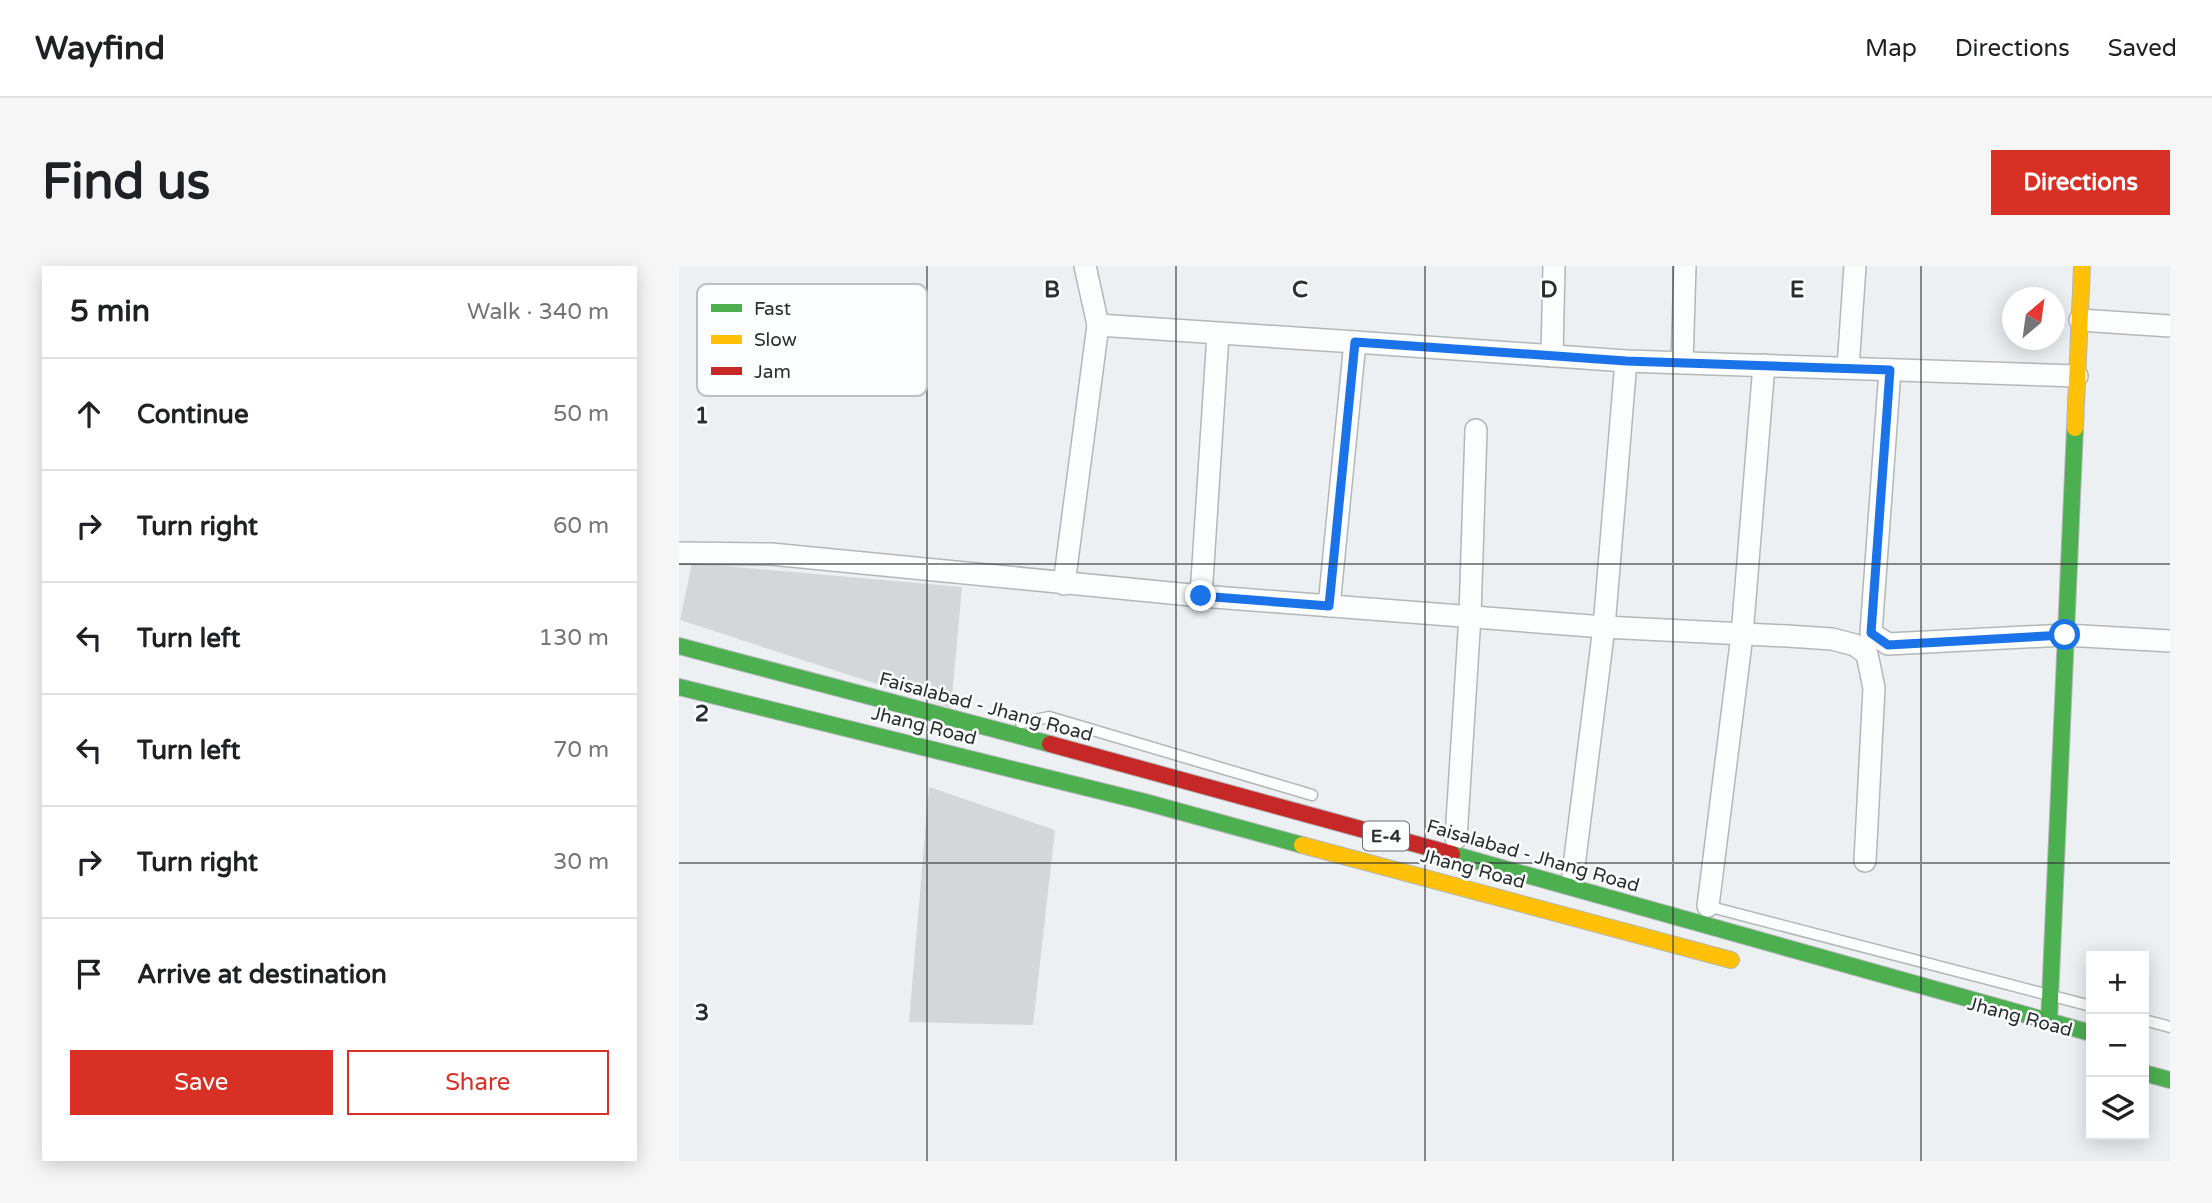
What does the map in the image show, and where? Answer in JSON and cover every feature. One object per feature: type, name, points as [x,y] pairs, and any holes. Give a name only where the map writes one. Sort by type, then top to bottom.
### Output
[{"type":"main road","points":[[2049,1022],[2082,266]]},
{"type":"main road","name":"Faisalabad - Jhang Road","points":[[679,646],[988,730],[1193,782],[2086,1032]]},
{"type":"main road","name":"Jhang Road","points":[[679,687],[1141,801],[1741,963]]},
{"type":"main road","points":[[2149,1074],[2170,1080]]},
{"type":"street","points":[[1064,584],[1098,325],[1085,266]]},
{"type":"street","points":[[1552,356],[1554,266]]},
{"type":"street","points":[[1682,363],[1685,266]]},
{"type":"street","points":[[1848,368],[1855,266]]},
{"type":"street","points":[[2080,320],[2170,326]]},
{"type":"street","points":[[1098,325],[1626,361],[2077,376]]},
{"type":"street","points":[[1201,596],[1218,334]]},
{"type":"street","points":[[1329,606],[1355,342]]},
{"type":"street","points":[[1573,874],[1604,627],[1626,361]]},
{"type":"street","points":[[1701,905],[1742,635],[1764,365]]},
{"type":"street","points":[[1890,370],[1871,633],[1888,645],[2065,635],[2170,641]]},
{"type":"street","points":[[1456,838],[1470,616],[1476,430]]},
{"type":"street","points":[[679,553],[771,554],[1201,596],[1604,627],[1832,639],[1855,645],[1867,654],[1874,688],[1865,861]]},
{"type":"lane","points":[[988,730],[1049,717],[1325,799]]},
{"type":"lane","points":[[1701,905],[2086,1005]]},
{"type":"lane","points":[[2149,1021],[2170,1027]]},
{"type":"building","points":[[692,563],[962,587],[951,708],[680,620]]},
{"type":"building","points":[[929,787],[1055,830],[1033,1025],[909,1022]]},
{"type":"traffic: fast","points":[[2049,1022],[2075,428]]},
{"type":"traffic: fast","points":[[679,646],[1050,744]]},
{"type":"traffic: fast","points":[[679,687],[1141,801],[1302,845]]},
{"type":"traffic: fast","points":[[1452,854],[2086,1032]]},
{"type":"traffic: fast","points":[[2149,1074],[2170,1080]]},
{"type":"traffic: slow","points":[[2075,428],[2082,266]]},
{"type":"traffic: slow","points":[[1302,845],[1731,960]]},
{"type":"traffic: jam","points":[[1050,744],[1452,854]]},
{"type":"route","points":[[1201,596],[1329,606],[1355,342],[1626,361],[1890,370],[1871,633],[1888,645],[2065,635]]}]
